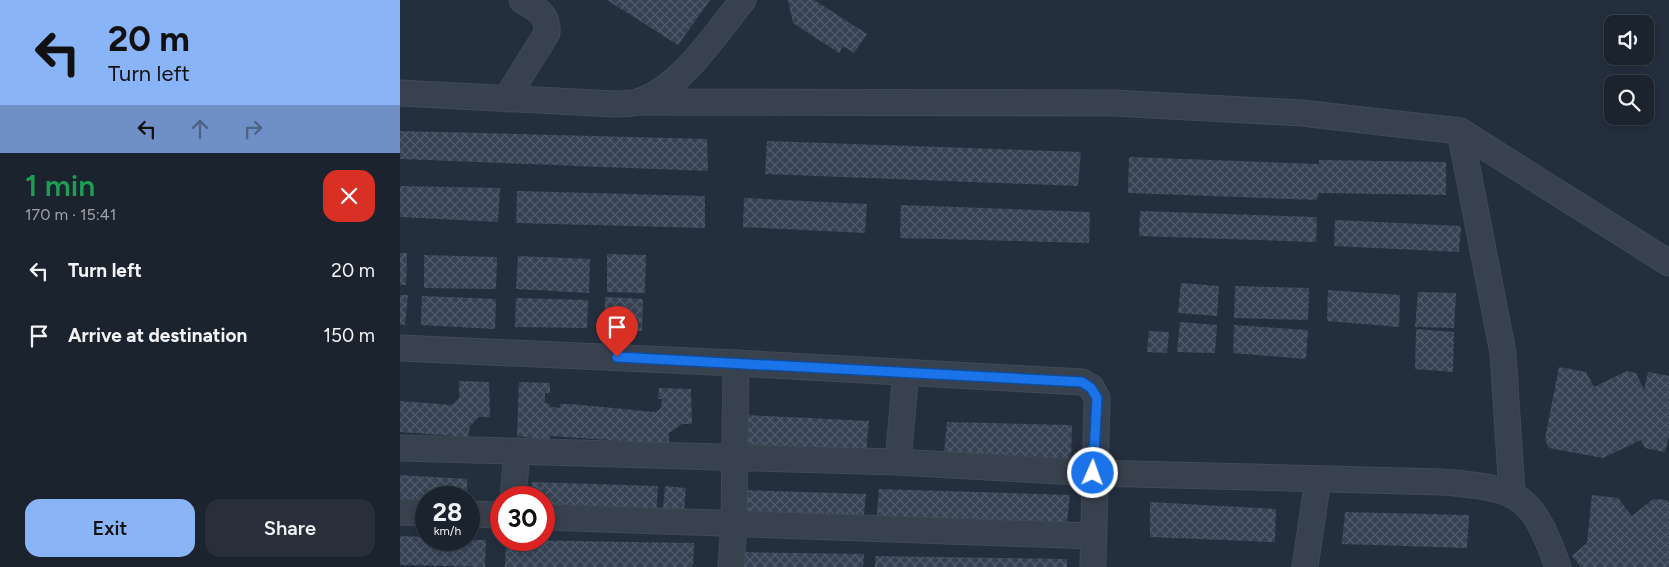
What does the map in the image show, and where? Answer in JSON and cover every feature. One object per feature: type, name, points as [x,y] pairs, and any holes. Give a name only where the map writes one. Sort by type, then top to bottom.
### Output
[{"type":"street","points":[[506,98],[547,33],[547,21],[542,13],[522,0]]},
{"type":"street","points":[[638,102],[664,88],[688,68],[743,0]]},
{"type":"street","points":[[400,93],[614,104],[638,102],[1114,103],[1300,113],[1460,131],[1669,263]]},
{"type":"street","points":[[1460,131],[1503,353],[1512,493]]},
{"type":"street","points":[[400,348],[736,362],[1082,382],[1091,388],[1097,398],[1093,473],[1093,567]]},
{"type":"street","points":[[730,567],[734,522],[736,362]]},
{"type":"street","points":[[898,462],[906,372]]},
{"type":"street","points":[[400,448],[898,462],[1093,473],[1442,482],[1486,485],[1512,493],[1526,502],[1550,544],[1558,567]]},
{"type":"street","points":[[514,486],[517,450]]},
{"type":"street","points":[[1305,567],[1318,479]]},
{"type":"street","points":[[400,512],[415,513]]},
{"type":"street","points":[[555,516],[1093,536]]},
{"type":"building","points":[[607,0],[710,0],[678,45]]},
{"type":"building","points":[[788,0],[814,0],[867,34],[854,53],[843,46],[839,53],[793,23]]},
{"type":"building","points":[[400,131],[707,139],[708,171],[400,159]]},
{"type":"building","points":[[767,141],[1081,152],[1078,186],[765,174]]},
{"type":"building","points":[[1129,157],[1319,164],[1319,160],[1446,162],[1446,195],[1319,193],[1316,200],[1128,193]]},
{"type":"building","points":[[400,186],[500,188],[498,222],[400,217]]},
{"type":"building","points":[[517,191],[705,196],[705,228],[516,223]]},
{"type":"building","points":[[744,198],[867,204],[865,233],[743,227]]},
{"type":"building","points":[[901,205],[1090,212],[1089,243],[900,238]]},
{"type":"building","points":[[1140,211],[1317,217],[1316,242],[1139,236]]},
{"type":"building","points":[[1335,220],[1461,226],[1459,252],[1334,246]]},
{"type":"building","points":[[400,253],[407,253],[406,285],[400,285]]},
{"type":"building","points":[[607,254],[646,255],[645,293],[607,292]]},
{"type":"building","points":[[424,255],[497,257],[496,289],[424,288]]},
{"type":"building","points":[[518,256],[590,259],[589,293],[516,289]]},
{"type":"building","points":[[1181,283],[1219,286],[1217,316],[1178,313]]},
{"type":"building","points":[[1235,286],[1309,288],[1308,320],[1234,318]]},
{"type":"building","points":[[1328,290],[1400,295],[1399,327],[1327,321]]},
{"type":"building","points":[[1418,292],[1456,293],[1454,328],[1415,327]]},
{"type":"building","points":[[400,295],[408,295],[405,325],[400,325]]},
{"type":"building","points":[[422,296],[496,299],[495,329],[421,325]]},
{"type":"building","points":[[605,297],[643,299],[642,331],[604,330]]},
{"type":"building","points":[[516,298],[588,300],[587,328],[515,327]]},
{"type":"building","points":[[1180,322],[1217,325],[1215,353],[1177,352]]},
{"type":"building","points":[[1234,325],[1308,330],[1306,359],[1233,353]]},
{"type":"building","points":[[1416,329],[1454,332],[1453,372],[1415,369]]},
{"type":"building","points":[[1149,331],[1169,332],[1167,353],[1147,352]]},
{"type":"building","points":[[1559,367],[1586,372],[1594,387],[1627,371],[1636,373],[1644,390],[1648,372],[1669,376],[1669,436],[1665,452],[1645,448],[1641,440],[1603,458],[1549,448],[1545,439]]},
{"type":"building","points":[[459,381],[489,382],[490,417],[479,417],[470,426],[468,437],[400,432],[400,401],[452,405],[459,398]]},
{"type":"building","points":[[519,382],[550,383],[550,393],[545,393],[545,403],[550,404],[550,407],[560,408],[560,404],[571,404],[655,412],[661,408],[662,399],[658,399],[659,388],[691,389],[692,424],[682,424],[669,433],[669,444],[550,436],[550,440],[517,436]]},
{"type":"building","points":[[745,415],[869,421],[866,452],[742,447]]},
{"type":"building","points":[[947,422],[1072,425],[1071,458],[944,452]]},
{"type":"building","points":[[400,475],[467,479],[467,486],[415,486],[415,509],[400,508]]},
{"type":"building","points":[[532,482],[658,486],[656,516],[555,514],[555,486],[532,486]]},
{"type":"building","points":[[665,486],[686,488],[684,511],[663,509]]},
{"type":"building","points":[[879,489],[1070,495],[1066,531],[876,527]]},
{"type":"building","points":[[740,490],[866,494],[863,525],[739,518]]},
{"type":"building","points":[[1592,495],[1618,498],[1632,516],[1653,499],[1667,500],[1669,503],[1669,567],[1581,567],[1572,556],[1587,543]]},
{"type":"building","points":[[1150,502],[1276,509],[1275,542],[1150,537]]},
{"type":"building","points":[[1345,512],[1469,515],[1467,548],[1342,544]]},
{"type":"building","points":[[400,536],[415,537],[415,551],[480,551],[480,540],[486,540],[485,567],[400,565]]},
{"type":"building","points":[[555,541],[694,543],[693,567],[505,567],[506,551],[555,551]]},
{"type":"building","points":[[737,552],[864,554],[863,567],[737,567]]},
{"type":"building","points":[[875,556],[1067,559],[1067,567],[875,567]]},
{"type":"route","points":[[617,357],[1082,382],[1091,388],[1097,398],[1093,473]]}]
